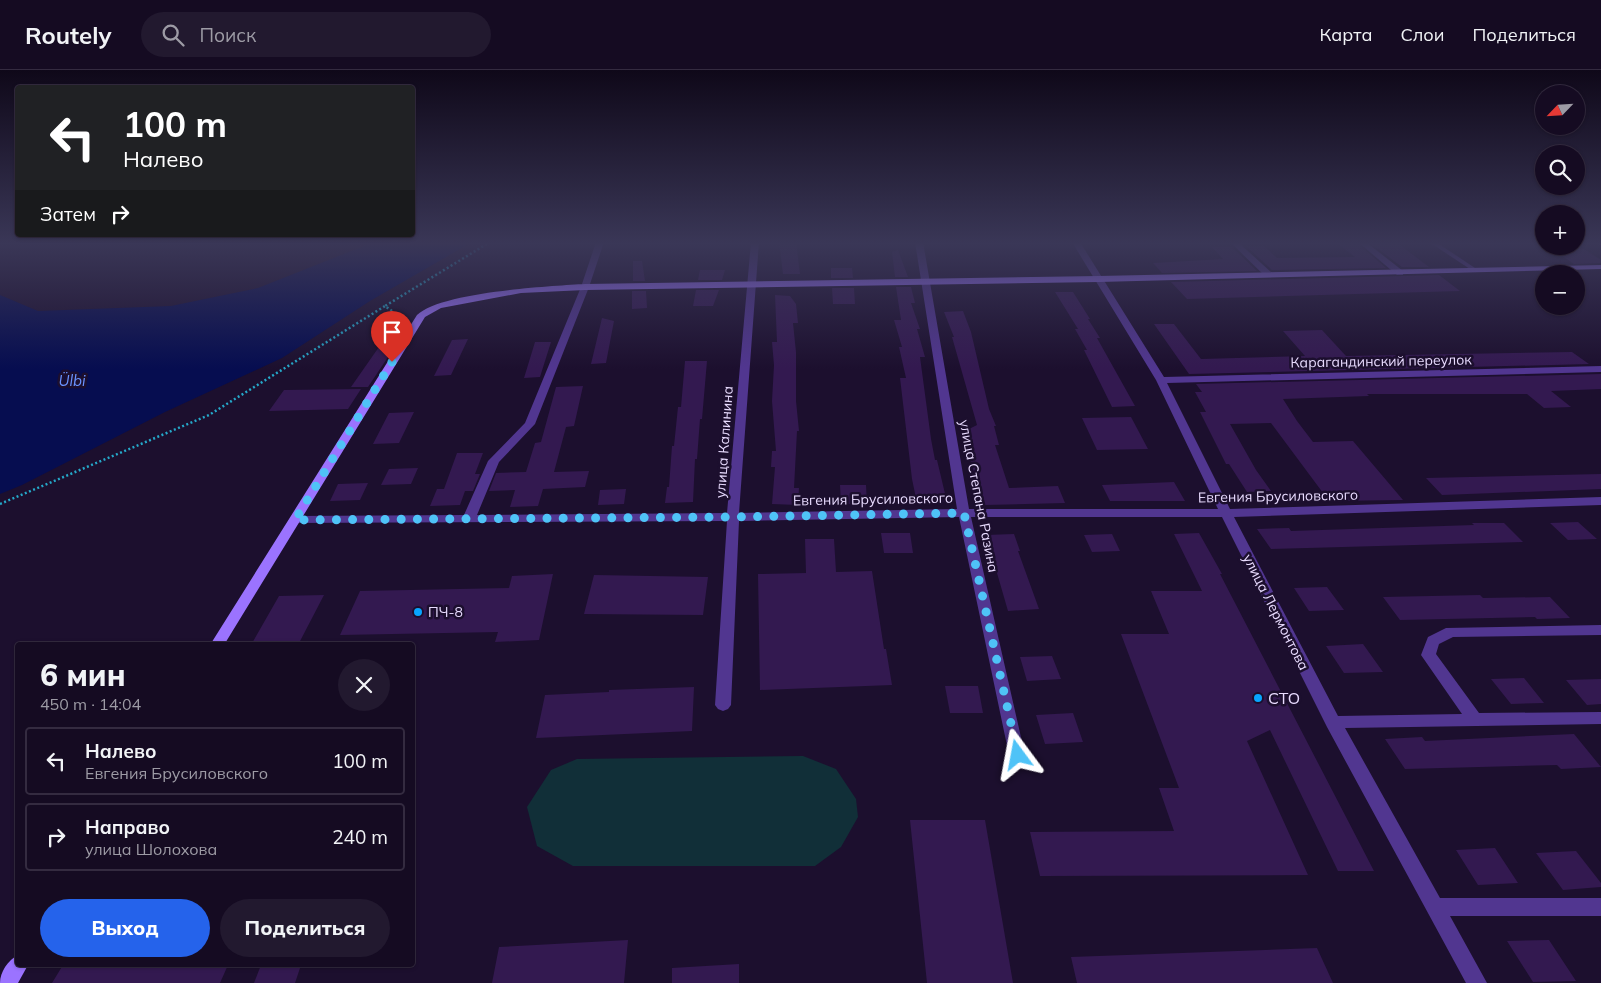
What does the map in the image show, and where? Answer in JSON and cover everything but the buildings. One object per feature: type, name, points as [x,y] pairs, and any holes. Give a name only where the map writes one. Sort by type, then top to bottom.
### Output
[{"type":"street","points":[[219,642],[422,315],[438,306],[521,290],[684,285]]},
{"type":"street","name":"улица Калинина","points":[[722,705],[751,285]]},
{"type":"street","name":"улица Степана Разина","points":[[928,285],[964,513],[1018,755]]},
{"type":"street","name":"улица Лермонтова","points":[[1101,285],[1161,380],[1226,513],[1333,722],[1477,983]]},
{"type":"street","points":[[469,518],[494,461],[530,424],[585,287]]},
{"type":"street","name":"Карагандинский переулок","points":[[1161,380],[1601,370]]},
{"type":"street","name":"Евгения Брусиловского","points":[[295,520],[734,517],[964,513],[1226,513],[1601,501]]},
{"type":"street","points":[[1474,720],[1428,655],[1433,641],[1451,632],[1601,630]]},
{"type":"street","points":[[1333,722],[1601,718]]},
{"type":"street","points":[[1434,907],[1601,907]]},
{"type":"street","points":[[7,983],[17,967]]},
{"type":"path","points":[[0,504],[209,414],[420,285]]},
{"type":"path","points":[[385,306],[392,311]]},
{"type":"shaded area","points":[[803,756],[836,769],[856,799],[858,817],[841,847],[815,866],[573,866],[537,846],[527,807],[551,770],[577,759]]},
{"type":"water","name":"Ülbi","points":[[267,285],[398,285],[282,358],[165,412],[22,485],[0,494],[0,295],[38,311],[171,306]]},
{"type":"place","name":"ПЧ-8","points":[[418,612]]},
{"type":"place","name":"СТО","points":[[1258,698]]},
{"type":"route","points":[[392,362],[295,520],[734,517],[964,513],[1018,755]]}]
